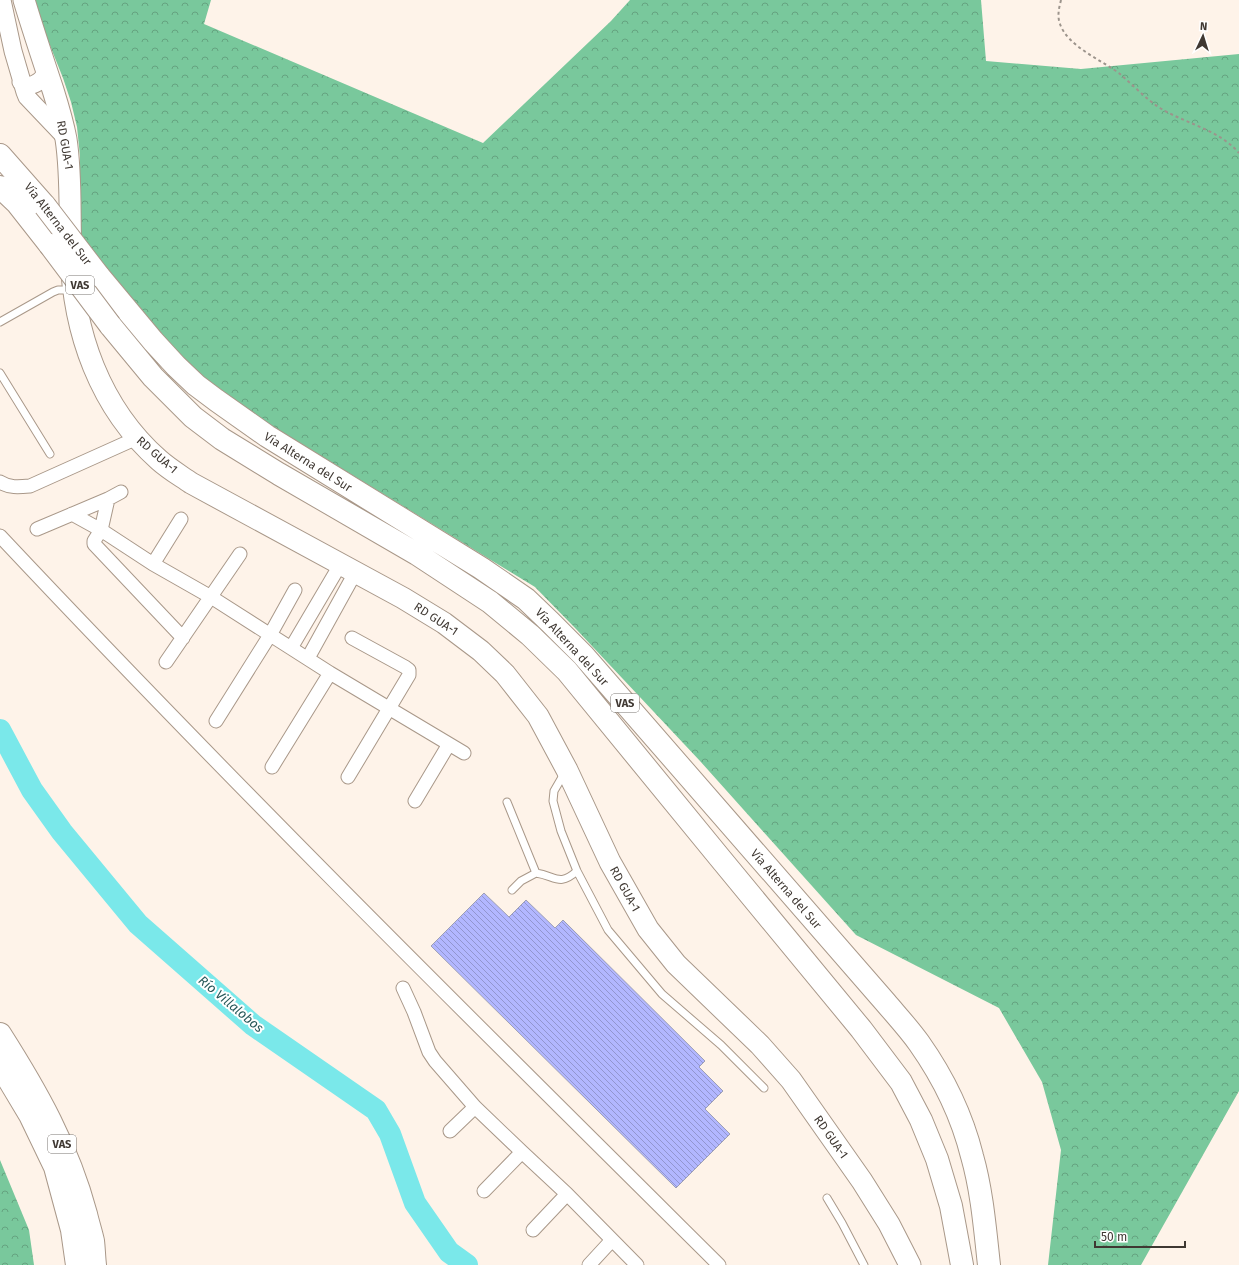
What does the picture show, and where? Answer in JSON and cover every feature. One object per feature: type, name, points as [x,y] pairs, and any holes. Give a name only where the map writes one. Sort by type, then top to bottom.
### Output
[{"type":"highway","name":"Vía Alterna del Sur","points":[[0,155],[45,206],[152,342],[196,385],[267,436],[506,584],[539,610],[583,655],[894,1013],[918,1043],[942,1080],[953,1102],[966,1135],[973,1157],[981,1202],[989,1265]]},
{"type":"highway","name":"Vía Alterna del Sur","points":[[0,187],[50,245],[110,325],[153,377],[193,417],[222,439],[417,554],[490,602],[530,635],[567,671],[862,1029],[901,1082],[938,1159],[951,1206],[962,1265]]},
{"type":"highway","name":"VAS","points":[[0,1034],[47,1113],[65,1150],[81,1196],[93,1241],[95,1265]]},
{"type":"highway","name":"VAS","points":[[0,1065],[30,1114],[55,1167],[72,1230],[77,1265]]},
{"type":"main road","name":"RD GUA-1","points":[[24,0],[63,130],[70,173],[70,255],[79,322],[88,354],[100,382],[124,423],[160,461],[191,483],[402,598],[444,623],[481,651],[504,674],[538,716],[567,770],[610,862],[648,929],[676,964],[760,1045],[791,1080],[862,1181],[889,1224],[910,1265]]},
{"type":"street","points":[[2,0],[13,51],[24,88],[63,130]]},
{"type":"street","points":[[24,88],[28,92],[34,93],[46,87],[48,77]]},
{"type":"street","points":[[0,482],[5,485],[18,487],[30,486],[137,438]]},
{"type":"street","points":[[37,529],[121,492]]},
{"type":"street","points":[[108,499],[101,530],[94,541],[94,544],[183,638]]},
{"type":"street","points":[[72,514],[101,530],[153,564],[211,597],[330,673],[464,754]]},
{"type":"street","points":[[153,564],[181,519]]},
{"type":"street","points":[[0,536],[92,633],[403,952],[719,1265]]},
{"type":"street","points":[[166,662],[240,554]]},
{"type":"street","points":[[291,648],[347,569]]},
{"type":"street","points":[[308,658],[347,569]]},
{"type":"street","points":[[216,721],[270,635],[295,590]]},
{"type":"street","points":[[348,777],[409,675],[409,670],[405,667],[352,638]]},
{"type":"street","points":[[272,767],[330,673]]},
{"type":"street","points":[[415,801],[449,744]]},
{"type":"street","points":[[403,988],[429,1052],[435,1061],[475,1107],[567,1194],[637,1265]]},
{"type":"street","points":[[450,1131],[475,1107]]},
{"type":"street","points":[[484,1190],[522,1152]]},
{"type":"street","points":[[533,1230],[567,1194]]},
{"type":"street","points":[[589,1265],[612,1240]]},
{"type":"lane","points":[[0,322],[52,292],[58,290],[74,290]]},
{"type":"lane","points":[[0,373],[50,454]]},
{"type":"lane","points":[[567,770],[554,791],[554,801],[561,831],[577,871],[608,930],[662,994],[721,1045],[764,1088]]},
{"type":"lane","points":[[506,802],[536,873]]},
{"type":"lane","points":[[512,890],[521,881],[536,873],[557,880],[564,880],[570,878],[577,871]]},
{"type":"lane","points":[[827,1198],[864,1265]]},
{"type":"path","points":[[1061,0],[1059,11],[1060,24],[1071,41],[1119,73],[1160,108],[1213,133],[1233,146],[1239,153]]},
{"type":"green space","points":[[35,0],[211,0],[204,24],[483,143],[611,21],[630,0],[981,0],[986,61],[1081,69],[1239,54],[1239,1091],[1141,1265],[1048,1265],[1061,1150],[1042,1082],[999,1008],[856,935],[700,761],[535,587],[272,426],[202,377],[160,333],[80,235],[80,156],[77,127],[71,102],[45,33]]},
{"type":"green space","points":[[0,1160],[29,1230],[34,1265],[0,1265]]},
{"type":"building","points":[[484,893],[509,917],[526,900],[555,928],[563,920],[705,1061],[699,1067],[723,1091],[705,1109],[730,1134],[676,1188],[431,946]]},
{"type":"waterway","name":"Río Villalobos","points":[[0,730],[32,790],[62,832],[138,924],[253,1025],[376,1110],[390,1134],[415,1203],[449,1252],[467,1265]]}]
